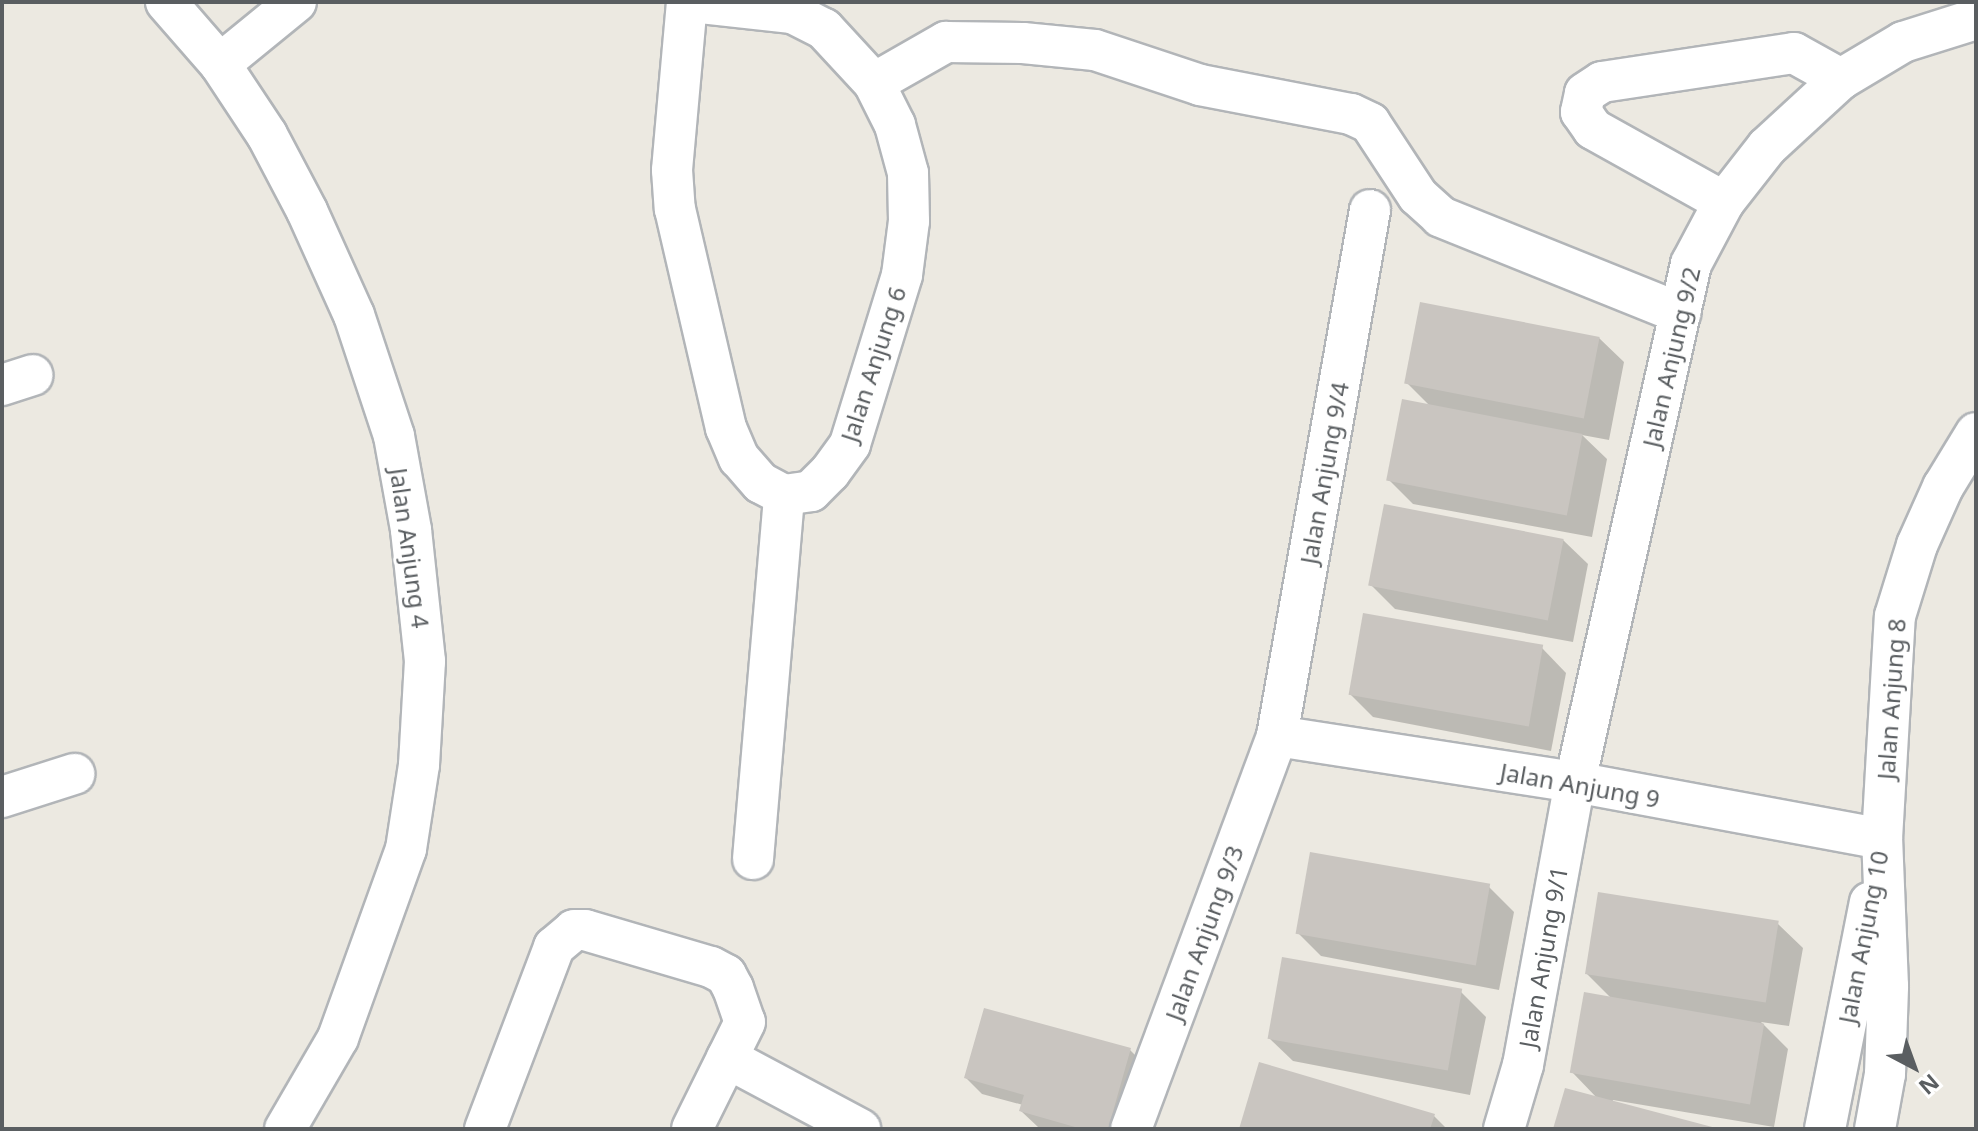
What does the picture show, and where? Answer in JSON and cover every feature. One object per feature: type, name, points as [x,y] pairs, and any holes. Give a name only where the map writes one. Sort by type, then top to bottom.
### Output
[{"type":"street","name":"Jalan Anjung 4","points":[[166,2],[220,64],[274,147],[354,315],[394,436],[411,530],[425,661],[419,765],[406,849],[338,1038],[285,1129]]},
{"type":"street","points":[[220,64],[296,2]]},
{"type":"street","name":"Jalan Anjung 6","points":[[689,2],[792,13],[824,29],[874,83],[895,125],[908,173],[909,221],[902,275],[850,444],[830,472],[811,491],[784,495],[761,483],[739,458],[726,428],[675,209],[672,170],[689,2]]},
{"type":"street","name":"Jalan Anjung 9/2","points":[[1575,782],[1691,264],[1724,202],[1767,147],[1841,79],[1903,42],[1976,19]]},
{"type":"street","points":[[874,83],[946,42],[1023,43],[1095,50],[1200,85],[1362,117],[1388,146],[1418,196],[1441,217],[1680,313]]},
{"type":"street","points":[[1724,202],[1593,129],[1581,112],[1585,93],[1602,82],[1794,53],[1841,79]]},
{"type":"street","name":"Jalan Anjung 9/4","points":[[1277,736],[1370,210]]},
{"type":"street","name":"Jalan Anjung 8","points":[[1882,839],[1895,616],[1922,534],[1943,487],[1976,433]]},
{"type":"street","points":[[753,859],[784,495]]},
{"type":"street","name":"Jalan Anjung 9","points":[[1277,736],[1575,782],[1882,839]]},
{"type":"street","name":"Jalan Anjung 9/3","points":[[1131,1129],[1277,736]]},
{"type":"street","points":[[2,797],[74,774]]},
{"type":"street","name":"Jalan Anjung 9/1","points":[[1504,1129],[1523,1065],[1575,782]]},
{"type":"street","name":"Jalan Anjung 10","points":[[1825,1129],[1882,839]]},
{"type":"street","name":"Jalan Anjung 10","points":[[1875,1129],[1885,1074],[1888,986],[1882,839]]},
{"type":"street","points":[[485,1129],[554,947],[574,930],[585,930],[711,967],[726,975],[745,1022],[692,1129]]},
{"type":"street","points":[[727,1058],[860,1129]]},
{"type":"building","points":[[1420,302],[1600,337],[1584,418],[1404,383]]},
{"type":"building","points":[[1402,399],[1583,434],[1567,516],[1386,480]]},
{"type":"building","points":[[1384,504],[1564,539],[1548,620],[1368,585]]},
{"type":"building","points":[[1363,613],[1543,645],[1529,727],[1349,695]]},
{"type":"building","points":[[1310,852],[1490,884],[1476,966],[1296,934]]},
{"type":"building","points":[[1598,892],[1779,921],[1766,1003],[1585,974]]},
{"type":"building","points":[[1282,957],[1462,989],[1448,1071],[1268,1039]]},
{"type":"building","points":[[1584,992],[1764,1024],[1750,1105],[1570,1073]]},
{"type":"building","points":[[984,1008],[1131,1048],[1108,1129],[1082,1129],[1019,1111],[1024,1095],[964,1078]]},
{"type":"building","points":[[1259,1062],[1435,1114],[1430,1129],[1239,1129]]},
{"type":"building","points":[[1565,1088],[1716,1128],[1716,1129],[1553,1129]]}]
